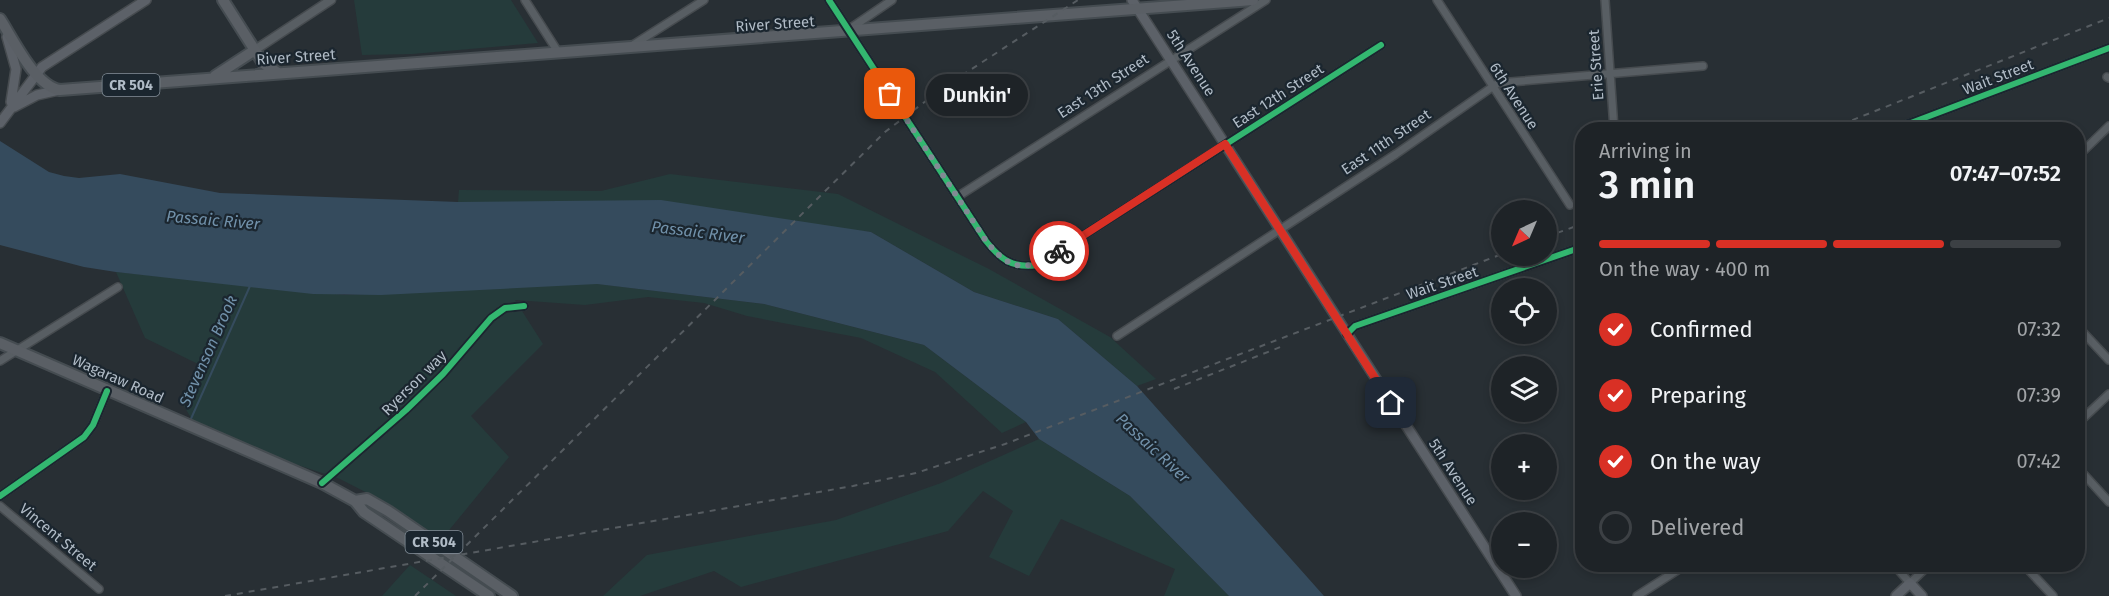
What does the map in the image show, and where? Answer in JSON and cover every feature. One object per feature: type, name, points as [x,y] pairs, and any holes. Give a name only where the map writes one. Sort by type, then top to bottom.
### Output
[{"type":"main road","points":[[7,112],[35,73],[146,0]]},
{"type":"main road","points":[[223,0],[268,68],[278,73]]},
{"type":"main road","name":"River Street","points":[[7,112],[27,99],[60,90],[848,30],[1135,4],[1254,0]]},
{"type":"main road","name":"5th Avenue","points":[[1135,4],[1516,596]]},
{"type":"main road","points":[[0,20],[35,73],[49,87],[60,90]]},
{"type":"main road","name":"CR 504","points":[[0,20],[11,47],[16,69],[15,90],[7,112],[0,123]]},
{"type":"main road","name":"River Street","points":[[202,79],[222,73],[255,50]]},
{"type":"main road","name":"Wagaraw Road","points":[[0,343],[322,483],[355,501],[364,512],[489,596]]},
{"type":"main road","name":"Wagaraw Road","points":[[355,501],[367,499],[381,507],[509,595]]},
{"type":"main road","points":[[1896,596],[1910,583],[1922,596]]},
{"type":"street","points":[[255,50],[331,0]]},
{"type":"street","points":[[525,0],[558,52]]},
{"type":"street","points":[[631,47],[704,0]]},
{"type":"street","points":[[828,0],[957,197]]},
{"type":"street","points":[[848,30],[892,0]]},
{"type":"street","name":"East 13th Street","points":[[957,197],[1170,59],[1266,0]]},
{"type":"street","name":"6th Avenue","points":[[1437,0],[1570,206]]},
{"type":"street","name":"Erie Street","points":[[1605,0],[1614,122]]},
{"type":"street","name":"East 12th Street","points":[[957,197],[999,257],[1018,266],[1037,265],[1381,45]]},
{"type":"street","name":"Wait Street","points":[[1913,122],[2109,48]]},
{"type":"street","name":"East 11th Street","points":[[1117,336],[1279,228],[1396,154],[1492,87],[1507,80],[1703,66]]},
{"type":"street","points":[[2085,149],[2109,126]]},
{"type":"street","name":"Wait Street","points":[[1347,334],[1355,326],[1575,249]]},
{"type":"street","points":[[0,361],[118,287]]},
{"type":"street","name":"Ryerson way","points":[[322,483],[406,410],[442,374],[491,318],[505,308],[524,306]]},
{"type":"street","points":[[2085,334],[2109,360]]},
{"type":"street","points":[[0,496],[84,437],[93,425],[107,391]]},
{"type":"street","points":[[2085,416],[2109,394]]},
{"type":"street","points":[[2085,476],[2109,502]]},
{"type":"street","name":"Vincent Street","points":[[0,506],[99,589]]},
{"type":"street","points":[[1637,596],[1674,572]]},
{"type":"street","points":[[1900,572],[1910,583],[1922,572]]},
{"type":"street","points":[[2031,572],[2053,596]]},
{"type":"green space","points":[[354,0],[511,0],[538,43],[412,54],[362,55]]},
{"type":"green space","points":[[670,174],[838,194],[989,269],[1110,337],[1156,379],[1137,386],[1058,319],[974,292],[871,232],[559,203],[458,202],[459,190],[601,191]]},
{"type":"green space","points":[[116,272],[345,295],[590,283],[764,304],[924,345],[1026,422],[1002,433],[935,372],[861,338],[747,316],[704,303],[648,297],[585,305],[515,300],[543,344],[471,416],[509,457],[441,540],[389,504],[340,479],[271,456],[194,423],[181,401],[198,364],[145,338]]},
{"type":"green space","points":[[1039,439],[1130,496],[1229,596],[1164,596],[1175,569],[1061,519],[1029,576],[989,557],[1013,511],[983,491],[948,531],[741,587],[714,571],[640,596],[603,596],[647,555],[836,520],[941,483]]},
{"type":"green space","points":[[410,565],[456,596],[382,596]]},
{"type":"water","name":"Passaic River","points":[[0,141],[49,172],[64,176],[79,178],[120,174],[220,193],[458,202],[661,200],[871,232],[974,292],[1058,319],[1137,386],[1324,596],[1229,596],[1130,496],[1039,439],[1026,422],[924,345],[764,304],[597,284],[381,295],[313,294],[84,267],[0,245]]},
{"type":"waterway","name":"Stevenson Brook","points":[[190,421],[250,286]]},
{"type":"railway","points":[[415,596],[885,132],[947,85],[1078,0]]},
{"type":"railway","points":[[1848,122],[2109,18]]},
{"type":"railway","points":[[1557,233],[1575,227]]},
{"type":"railway","points":[[225,596],[916,473],[1005,444],[1491,258]]},
{"type":"railway","points":[[1174,389],[1283,346]]},
{"type":"cycle path","points":[[829,0],[986,241],[1002,258],[1014,264],[1028,266],[1037,265],[1381,45]]},
{"type":"cycle path","points":[[1913,122],[2109,48]]},
{"type":"cycle path","points":[[1347,334],[1355,326],[1575,249]]},
{"type":"cycle path","points":[[322,483],[406,410],[443,374],[491,318],[505,308],[524,306]]},
{"type":"cycle path","points":[[0,496],[84,437],[93,425],[107,391]]},
{"type":"way so far","points":[[890,94],[986,241],[999,257],[1018,266],[1028,267],[1037,265],[1059,251]]},
{"type":"place","name":"Dunkin'","points":[[890,94]]},
{"type":"route","points":[[1059,251],[1225,144],[1391,403]]}]
